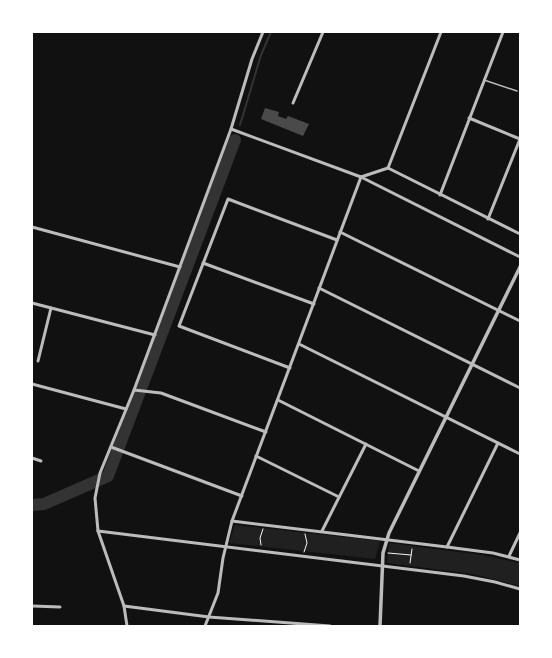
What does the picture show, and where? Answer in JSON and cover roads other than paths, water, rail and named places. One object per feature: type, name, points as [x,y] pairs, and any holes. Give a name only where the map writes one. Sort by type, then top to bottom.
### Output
[{"type":"street","points":[[127,626],[124,606],[98,531],[95,506],[100,473],[112,448],[135,390],[231,129],[252,59],[263,32]]},
{"type":"street","points":[[293,103],[323,32]]},
{"type":"street","points":[[388,168],[441,32]]},
{"type":"street","points":[[440,194],[503,32]]},
{"type":"street","points":[[469,118],[520,139],[488,219]]},
{"type":"street","points":[[231,129],[361,177],[520,256]]},
{"type":"street","points":[[361,177],[388,168],[520,234]]},
{"type":"street","points":[[205,626],[218,592],[225,547],[232,521],[361,177]]},
{"type":"street","points":[[290,368],[179,326],[203,262],[228,199],[338,240]]},
{"type":"street","points":[[32,227],[180,267]]},
{"type":"street","points":[[340,232],[520,321]]},
{"type":"street","points":[[203,262],[314,304]]},
{"type":"street","points":[[380,626],[382,565],[386,539],[520,267]]},
{"type":"street","points":[[320,288],[520,388]]},
{"type":"street","points":[[32,303],[155,334]]},
{"type":"street","points":[[38,361],[51,308]]},
{"type":"street","points":[[299,344],[520,454]]},
{"type":"street","points":[[32,384],[126,410]]},
{"type":"street","points":[[135,390],[145,390],[167,395],[266,432]]},
{"type":"street","points":[[278,400],[419,471]]},
{"type":"street","points":[[447,546],[498,443]]},
{"type":"street","points":[[322,531],[366,444]]},
{"type":"street","points":[[112,448],[242,496]]},
{"type":"street","points":[[256,456],[339,497]]},
{"type":"street","points":[[32,458],[41,460]]},
{"type":"street","points":[[232,521],[447,546],[508,556],[520,560]]},
{"type":"street","points":[[98,531],[409,568],[481,579],[520,589]]},
{"type":"street","points":[[508,556],[520,533]]},
{"type":"street","points":[[32,606],[60,607]]},
{"type":"street","points":[[124,606],[209,617],[330,626]]},
{"type":"lane","points":[[484,80],[517,91]]},
{"type":"waterway","points":[[240,125],[261,55],[271,32]]},
{"type":"waterway","points":[[32,505],[44,504],[108,476],[235,140]]}]
